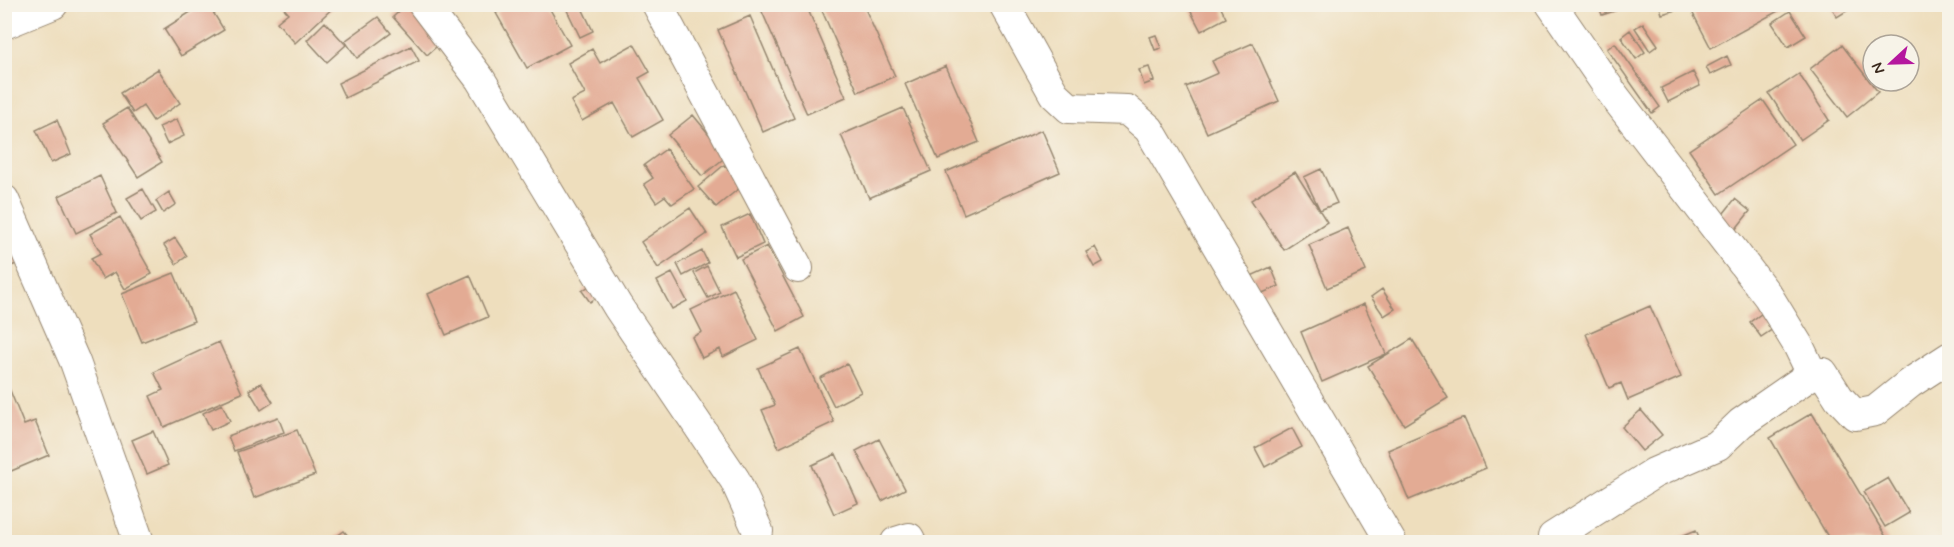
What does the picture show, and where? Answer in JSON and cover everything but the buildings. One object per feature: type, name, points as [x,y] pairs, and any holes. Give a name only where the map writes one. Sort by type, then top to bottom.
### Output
[{"type":"street","points":[[4,24],[53,4]]},
{"type":"street","points":[[423,4],[480,79],[618,307],[735,480],[761,541]]},
{"type":"street","points":[[657,4],[798,268]]},
{"type":"street","points":[[1004,4],[1054,94],[1069,108],[1127,110],[1149,129],[1391,543]]},
{"type":"street","points":[[1551,4],[1615,97],[1768,296],[1798,345],[1812,374]]},
{"type":"street","points":[[4,200],[75,362],[139,543]]},
{"type":"street","points":[[1553,537],[1654,473],[1718,445],[1741,423],[1812,374],[1823,373],[1839,398],[1855,416],[1875,411],[1910,383],[1950,357]]},
{"type":"street","points":[[896,543],[909,538],[911,543]]}]
